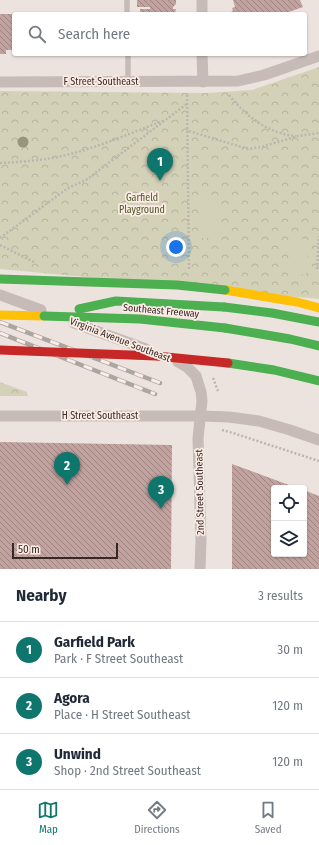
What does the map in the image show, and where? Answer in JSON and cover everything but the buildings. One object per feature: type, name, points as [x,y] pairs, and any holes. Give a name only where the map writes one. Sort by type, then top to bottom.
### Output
[{"type":"highway","points":[[0,279],[133,283],[225,290],[297,302],[319,308]]},
{"type":"highway","points":[[44,316],[116,301],[224,307],[276,313],[319,322]]},
{"type":"highway","name":"Southeast Freeway","points":[[0,315],[140,319],[225,328],[290,339],[319,346]]},
{"type":"highway","points":[[0,350],[156,356],[228,363],[274,370],[319,380]]},
{"type":"street","points":[[202,0],[202,12]]},
{"type":"street","points":[[202,56],[202,82]]},
{"type":"street","name":"F Street Southeast","points":[[0,82],[238,81],[319,56]]},
{"type":"street","name":"Virginia Avenue Southeast","points":[[0,295],[181,364],[192,372],[199,384],[202,401],[201,416]]},
{"type":"street","name":"H Street Southeast","points":[[0,416],[201,416]]},
{"type":"street","points":[[201,416],[229,417],[258,421],[285,428],[319,440]]},
{"type":"street","name":"2nd Street Southeast","points":[[200,569],[201,541],[198,438],[201,416]]},
{"type":"lane","points":[[127,0],[127,12]]},
{"type":"lane","points":[[128,56],[128,82]]},
{"type":"path","points":[[188,95],[190,275]]},
{"type":"path","points":[[229,95],[247,115],[262,126],[285,135],[298,136],[319,134]]},
{"type":"path","points":[[0,238],[68,188],[86,180],[188,103]]},
{"type":"path","points":[[0,163],[44,159],[73,153],[104,144],[168,118]]},
{"type":"path","points":[[189,131],[248,149],[261,147],[298,136]]},
{"type":"path","points":[[317,268],[319,236]]},
{"type":"path","points":[[0,244],[35,262]]},
{"type":"path","points":[[216,430],[233,433],[319,461]]},
{"type":"green space","name":"Garfield Playground","points":[[319,67],[319,299],[0,269],[0,91],[206,93],[252,90]]},
{"type":"green space","points":[[200,200],[208,200],[208,238],[200,238]]},
{"type":"green space","points":[[212,200],[220,200],[220,238],[212,238]]},
{"type":"green space","points":[[290,238],[309,240],[306,275],[288,273]]},
{"type":"green space","points":[[0,382],[27,392],[28,396],[0,396]]},
{"type":"railway","points":[[0,322],[160,383]]},
{"type":"railway","points":[[0,333],[155,394]]},
{"type":"traffic: fast","points":[[0,279],[177,285],[225,290]]},
{"type":"traffic: fast","points":[[79,309],[116,301],[224,307]]},
{"type":"traffic: fast","points":[[224,307],[272,313],[319,322]]},
{"type":"traffic: fast","points":[[44,316],[140,319],[225,328]]},
{"type":"traffic: fast","points":[[225,328],[290,339],[319,346]]},
{"type":"traffic: fast","points":[[228,363],[274,370],[319,381]]},
{"type":"traffic: slow","points":[[225,290],[297,302],[319,308]]},
{"type":"traffic: slow","points":[[0,315],[44,316]]},
{"type":"traffic: jam","points":[[0,350],[156,356],[228,363]]},
{"type":"place","name":"Garfield Park","points":[[160,181]]},
{"type":"place","name":"Agora","points":[[67,485]]},
{"type":"place","name":"Unwind","points":[[161,509]]}]
